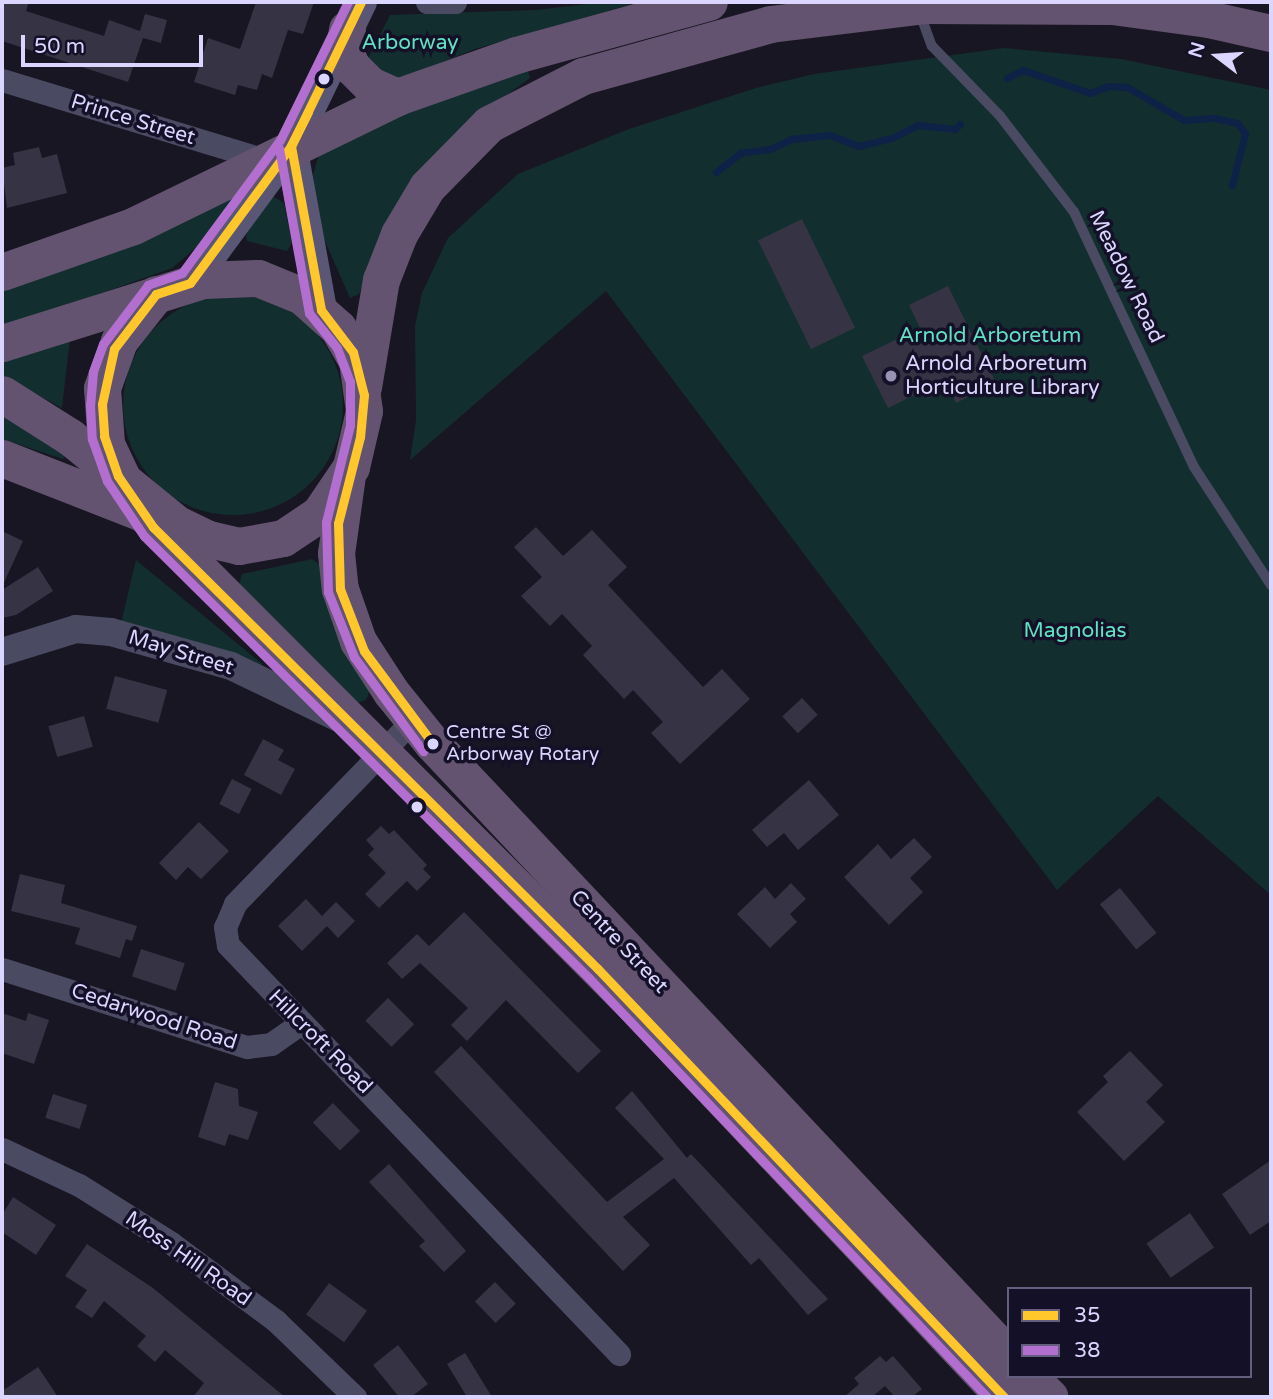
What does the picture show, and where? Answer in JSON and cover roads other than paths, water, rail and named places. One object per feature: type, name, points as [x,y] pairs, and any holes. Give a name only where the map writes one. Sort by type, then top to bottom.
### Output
[{"type":"highway","points":[[2,272],[123,230],[397,97],[516,55],[709,2]]},
{"type":"highway","points":[[363,387],[372,311],[399,234],[439,172],[502,116],[583,76],[690,43],[787,20],[919,6],[1112,6],[1208,19],[1271,33]]},
{"type":"highway","points":[[354,16],[344,50],[352,67],[370,85],[397,97]]},
{"type":"highway","name":"Centre Street","points":[[1004,1397],[634,1005],[140,512],[118,476],[103,428],[105,374],[118,341],[156,294],[190,283],[227,276],[258,278],[289,288],[321,310],[353,352],[363,387],[360,437],[347,475],[336,553],[345,607],[364,651],[413,720],[1007,1354]]},
{"type":"highway","points":[[2,343],[156,294]]},
{"type":"highway","points":[[2,394],[44,418],[118,476]]},
{"type":"highway","points":[[2,458],[140,512]]},
{"type":"highway","name":"Centre Street","points":[[118,476],[187,530],[212,540],[244,546],[274,541],[308,523],[347,475]]},
{"type":"highway","points":[[1030,1378],[1050,1397]]},
{"type":"main road","points":[[190,283],[278,153],[354,16]]},
{"type":"main road","name":"Centre Street","points":[[278,153],[321,310]]},
{"type":"street","points":[[427,2],[455,2]]},
{"type":"street","name":"Prince Street","points":[[2,80],[278,153]]},
{"type":"street","name":"May Street","points":[[2,652],[76,629],[111,632],[231,666],[351,724]]},
{"type":"street","name":"Hillcroft Road","points":[[413,720],[235,904],[228,917],[225,935],[233,955],[574,1301],[620,1354]]},
{"type":"street","name":"Cedarwood Road","points":[[2,968],[247,1047],[271,1044],[301,1023]]},
{"type":"street","name":"Moss Hill Road","points":[[2,1149],[79,1185],[171,1243],[276,1321],[355,1397]]},
{"type":"lane","name":"Meadow Road","points":[[919,6],[928,40],[1000,116],[1074,212],[1194,467],[1271,585]]},
{"type":"waterway","points":[[1007,78],[1023,70],[1090,93],[1108,86],[1127,87],[1184,120],[1215,118],[1237,123],[1245,133],[1232,185]]},
{"type":"waterway","points":[[716,172],[740,153],[770,149],[791,139],[830,135],[859,146],[892,138],[918,125],[955,129],[960,124]]},
{"type":"place","name":"Arnold Arboretum Horticulture Library","points":[[891,376]]},
{"type":"place","name":"Centre St @ Arborway Rotary","points":[[433,744]]},
{"type":"park label","name":"Arborway","points":[[410,43]]},
{"type":"park label","name":"Arnold Arboretum","points":[[990,336]]},
{"type":"park label","name":"Magnolias","points":[[1075,631]]}]
